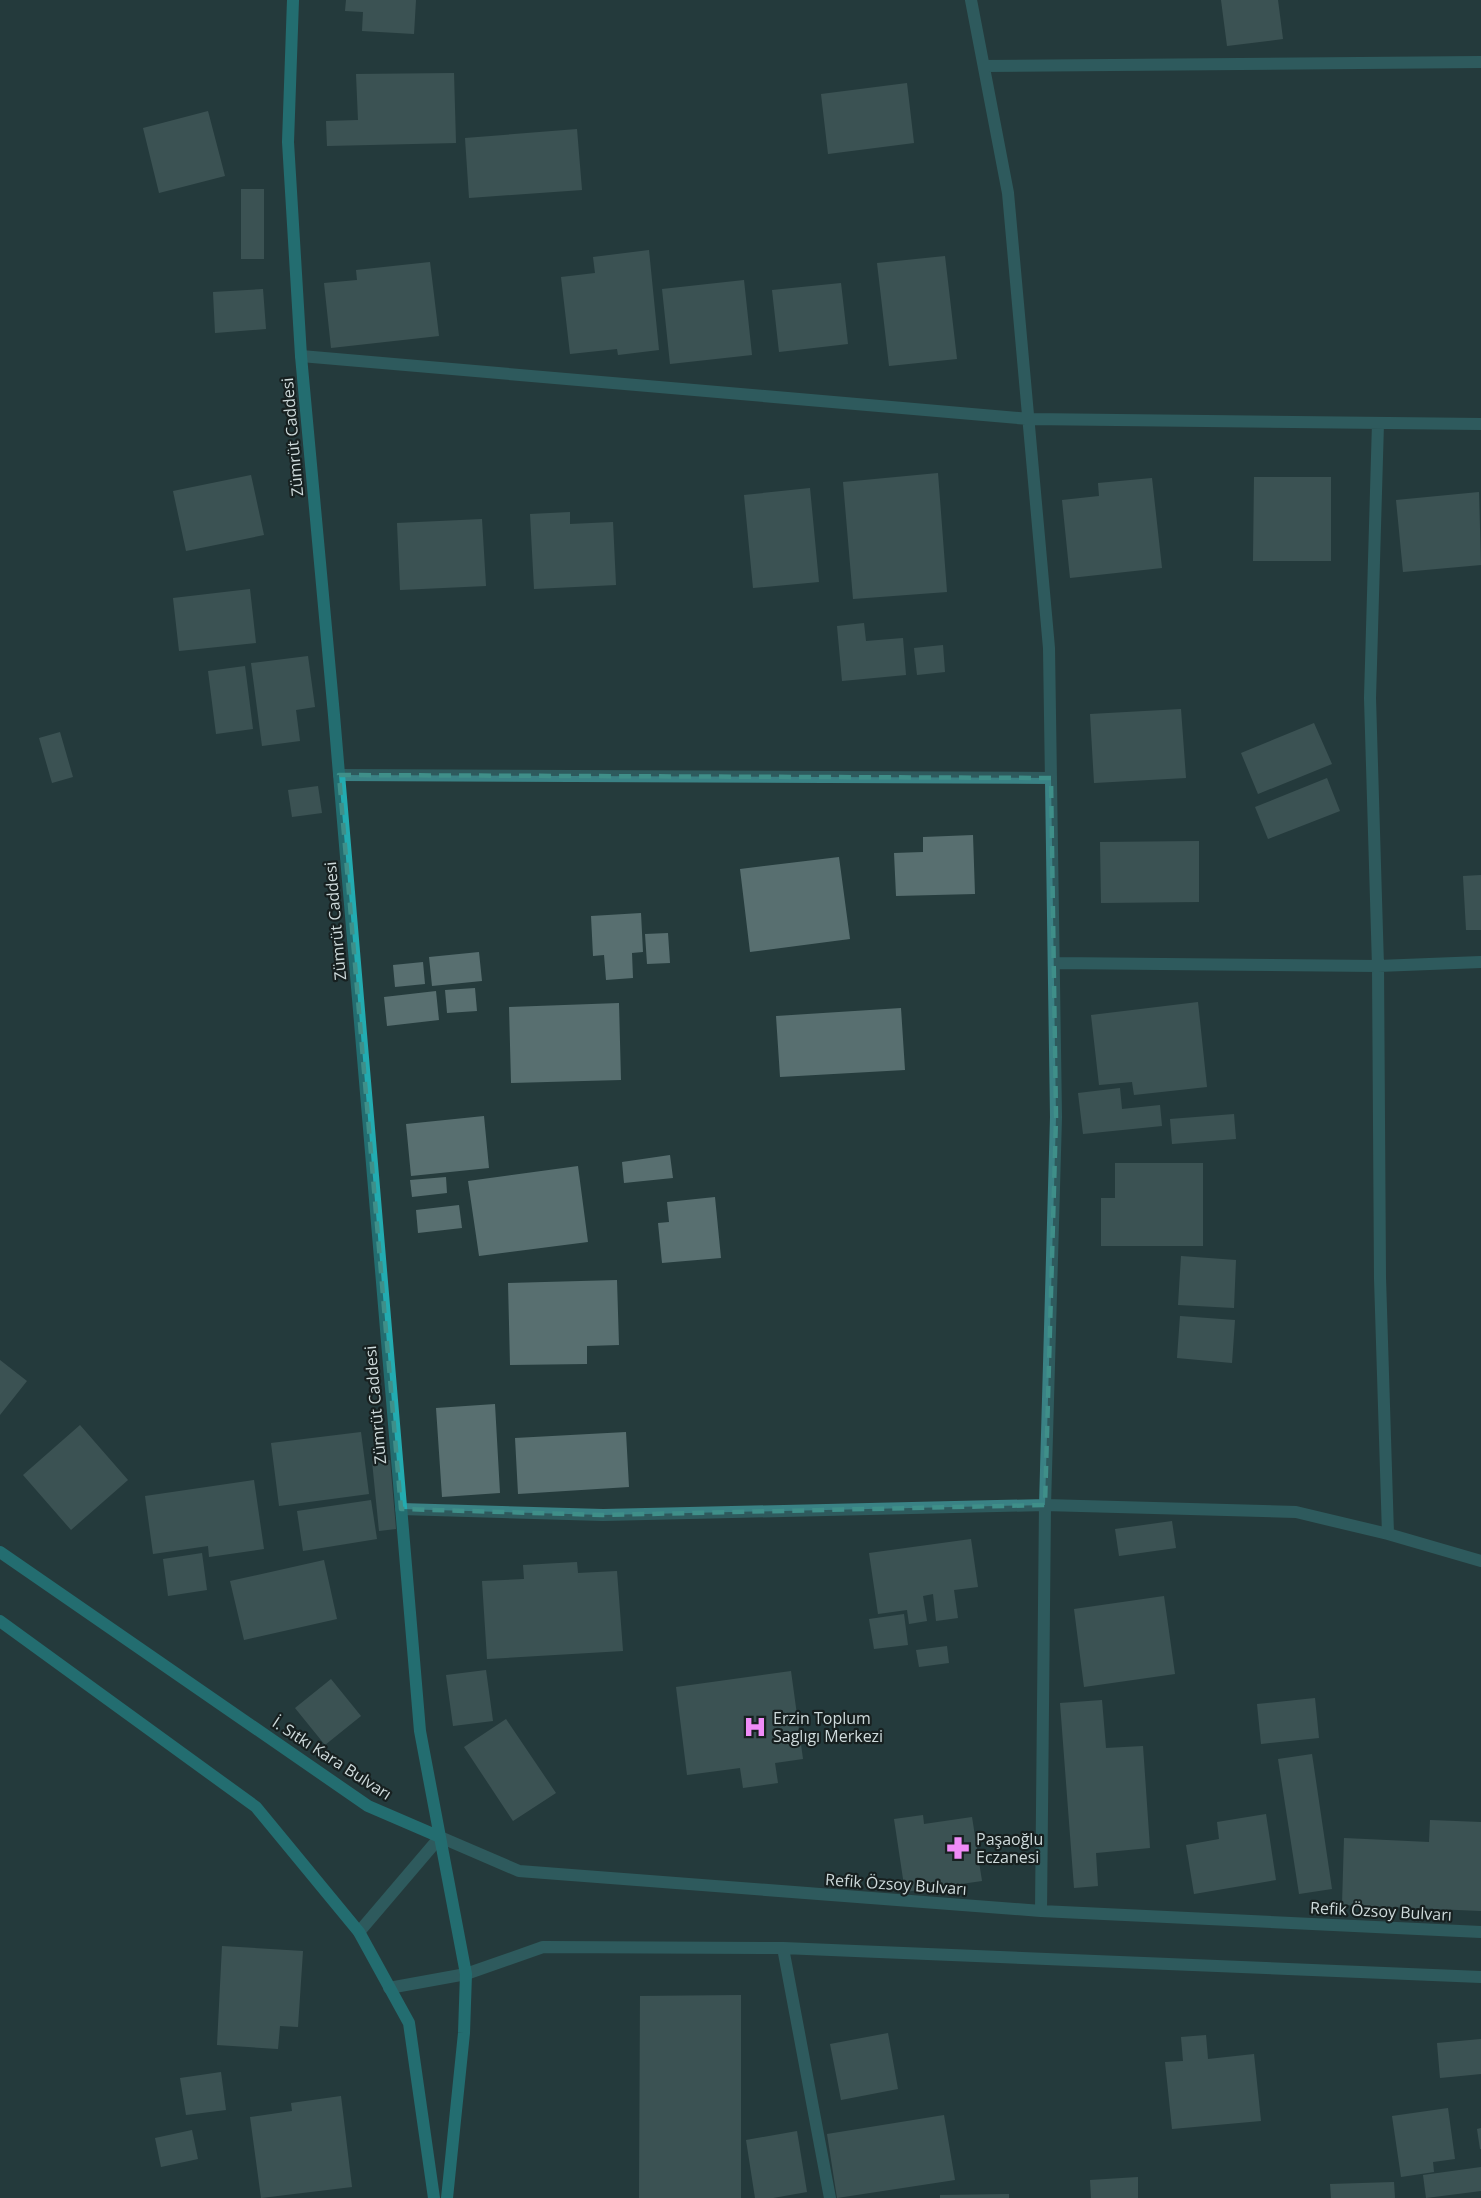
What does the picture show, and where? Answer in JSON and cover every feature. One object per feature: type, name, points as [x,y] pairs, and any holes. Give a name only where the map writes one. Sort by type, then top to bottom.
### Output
[{"type":"street","name":"Zümrüt Caddesi","points":[[293,0],[288,142],[301,356],[420,1731],[440,1837]]},
{"type":"street","points":[[971,0],[1008,193],[1050,648],[1056,1117],[1045,1505],[1041,1911]]},
{"type":"street","points":[[984,66],[1481,62]]},
{"type":"street","points":[[301,356],[1029,419],[1481,424]]},
{"type":"street","points":[[1378,423],[1370,698],[1378,966],[1380,1278],[1388,1534]]},
{"type":"street","points":[[339,775],[1051,778]]},
{"type":"street","points":[[1054,963],[1378,966],[1481,962]]},
{"type":"street","points":[[401,1509],[603,1515],[1045,1505],[1296,1512],[1388,1534],[1481,1561]]},
{"type":"street","name":"İ. Sıtkı Kara Bulvarı","points":[[0,1552],[368,1806],[440,1837]]},
{"type":"street","points":[[0,1622],[256,1807],[359,1932],[409,2024],[434,2198]]},
{"type":"street","points":[[359,1932],[440,1837]]},
{"type":"street","points":[[440,1837],[466,1974],[464,2033],[447,2198]]},
{"type":"street","name":"Refik Özsoy Bulvarı","points":[[440,1837],[519,1871],[1041,1911],[1481,1932]]},
{"type":"street","points":[[389,1988],[466,1974],[543,1947],[783,1948],[1481,1977]]},
{"type":"street","points":[[783,1948],[830,2198]]},
{"type":"highlighted area","points":[[339,775],[1051,778],[1056,1117],[1045,1505],[603,1515],[401,1509]]},
{"type":"building","points":[[346,0],[416,0],[414,34],[362,31],[363,12],[345,11]]},
{"type":"building","points":[[1221,0],[1278,0],[1283,39],[1227,46]]},
{"type":"building","points":[[454,73],[456,143],[327,146],[326,121],[358,120],[356,74]]},
{"type":"building","points":[[907,83],[914,143],[828,154],[821,94]]},
{"type":"building","points":[[208,111],[225,176],[159,193],[143,128]]},
{"type":"building","points":[[577,129],[582,190],[469,198],[465,138]]},
{"type":"building","points":[[241,189],[264,189],[264,259],[241,259]]},
{"type":"building","points":[[649,250],[659,350],[618,355],[617,349],[570,354],[561,277],[595,273],[593,257]]},
{"type":"building","points":[[945,256],[957,359],[889,366],[877,263]]},
{"type":"building","points":[[430,262],[439,336],[331,348],[324,283],[357,280],[356,270]]},
{"type":"building","points":[[744,280],[752,355],[670,364],[662,289]]},
{"type":"building","points":[[841,283],[848,344],[779,352],[772,290]]},
{"type":"building","points":[[263,289],[266,329],[215,333],[213,292]]},
{"type":"building","points":[[938,473],[947,592],[853,599],[843,482]]},
{"type":"building","points":[[251,475],[264,535],[186,551],[173,491]]},
{"type":"building","points":[[1254,477],[1331,477],[1331,561],[1253,561]]},
{"type":"building","points":[[1152,478],[1162,568],[1070,578],[1062,500],[1099,496],[1098,483]]},
{"type":"building","points":[[810,488],[819,582],[753,588],[744,495]]},
{"type":"building","points":[[1479,492],[1481,565],[1403,572],[1396,500]]},
{"type":"building","points":[[570,512],[570,524],[613,522],[616,585],[534,589],[530,514]]},
{"type":"building","points":[[482,519],[486,586],[400,590],[397,523]]},
{"type":"building","points":[[250,589],[256,643],[179,651],[173,598]]},
{"type":"building","points":[[864,623],[866,641],[903,638],[906,675],[842,681],[837,626]]},
{"type":"building","points":[[943,645],[945,672],[917,675],[914,648]]},
{"type":"building","points":[[308,656],[315,707],[296,710],[300,741],[262,746],[251,663]]},
{"type":"building","points":[[245,666],[253,729],[216,734],[208,671]]},
{"type":"building","points":[[1181,709],[1186,778],[1094,783],[1090,714]]},
{"type":"building","points":[[1314,723],[1332,764],[1258,794],[1241,753]]},
{"type":"building","points":[[60,732],[73,777],[52,783],[39,738]]},
{"type":"building","points":[[1327,778],[1340,811],[1268,839],[1255,807]]},
{"type":"building","points":[[318,786],[322,813],[292,817],[288,790]]},
{"type":"building","points":[[973,835],[975,894],[896,896],[894,853],[923,852],[923,837]]},
{"type":"building","points":[[1199,841],[1199,902],[1101,903],[1100,842]]},
{"type":"building","points":[[839,857],[850,939],[750,952],[740,869]]},
{"type":"building","points":[[1481,875],[1481,930],[1466,930],[1463,876]]},
{"type":"building","points":[[641,913],[643,952],[632,953],[633,978],[606,980],[604,955],[593,956],[591,916]]},
{"type":"building","points":[[668,933],[670,963],[647,964],[645,934]]},
{"type":"building","points":[[479,952],[482,981],[432,986],[429,957]]},
{"type":"building","points":[[423,962],[425,984],[395,987],[393,965]]},
{"type":"building","points":[[475,988],[477,1011],[447,1013],[445,990]]},
{"type":"building","points":[[436,991],[439,1020],[387,1026],[384,997]]},
{"type":"building","points":[[1198,1002],[1207,1087],[1134,1095],[1132,1082],[1099,1085],[1091,1015]]},
{"type":"building","points":[[619,1003],[621,1080],[511,1083],[509,1007]]},
{"type":"building","points":[[901,1008],[905,1070],[780,1077],[776,1016]]},
{"type":"building","points":[[1120,1088],[1122,1109],[1160,1105],[1162,1126],[1083,1134],[1078,1093]]},
{"type":"building","points":[[1234,1114],[1236,1139],[1172,1144],[1170,1119]]},
{"type":"building","points":[[484,1116],[489,1168],[411,1176],[406,1124]]},
{"type":"building","points":[[670,1155],[673,1178],[624,1183],[622,1162]]},
{"type":"building","points":[[1115,1163],[1203,1163],[1203,1246],[1101,1246],[1101,1198],[1115,1198]]},
{"type":"building","points":[[578,1166],[588,1242],[479,1256],[468,1181]]},
{"type":"building","points":[[446,1177],[447,1193],[412,1197],[410,1180]]},
{"type":"building","points":[[715,1197],[721,1258],[662,1263],[658,1223],[669,1222],[667,1202]]},
{"type":"building","points":[[459,1205],[462,1228],[418,1233],[416,1210]]},
{"type":"building","points":[[1181,1256],[1236,1260],[1234,1308],[1178,1305]]},
{"type":"building","points":[[617,1280],[619,1345],[587,1346],[587,1364],[510,1365],[508,1283]]},
{"type":"building","points":[[1180,1316],[1235,1320],[1232,1363],[1177,1358]]},
{"type":"building","points":[[0,1360],[27,1381],[0,1415]]},
{"type":"building","points":[[495,1404],[500,1493],[442,1497],[436,1408]]},
{"type":"building","points":[[80,1425],[128,1480],[71,1530],[23,1475]]},
{"type":"building","points":[[361,1432],[369,1494],[279,1506],[271,1443]]},
{"type":"building","points":[[626,1432],[629,1487],[518,1494],[515,1438]]},
{"type":"building","points":[[390,1460],[396,1529],[379,1531],[372,1461]]},
{"type":"building","points":[[254,1480],[264,1549],[209,1557],[208,1546],[153,1554],[145,1496]]},
{"type":"building","points":[[371,1500],[377,1539],[303,1551],[297,1511]]},
{"type":"building","points":[[1172,1521],[1176,1548],[1119,1556],[1115,1529]]},
{"type":"building","points":[[971,1539],[978,1587],[954,1590],[958,1618],[936,1621],[933,1594],[923,1596],[927,1621],[909,1624],[907,1610],[878,1614],[869,1553]]},
{"type":"building","points":[[202,1553],[207,1590],[168,1596],[163,1559]]},
{"type":"building","points":[[324,1560],[337,1619],[244,1640],[230,1581]]},
{"type":"building","points":[[577,1562],[578,1573],[617,1571],[623,1651],[487,1659],[482,1581],[524,1579],[523,1565]]},
{"type":"building","points":[[1164,1596],[1175,1674],[1084,1687],[1074,1609]]},
{"type":"building","points":[[904,1614],[908,1645],[874,1649],[869,1619]]},
{"type":"building","points":[[947,1646],[949,1663],[919,1667],[916,1650]]},
{"type":"building","points":[[486,1670],[493,1721],[453,1726],[446,1675]]},
{"type":"building","points":[[791,1671],[803,1759],[775,1763],[778,1783],[743,1788],[740,1768],[687,1775],[676,1687]]},
{"type":"building","points":[[331,1679],[361,1716],[325,1745],[295,1708]]},
{"type":"building","points":[[1315,1698],[1319,1738],[1261,1744],[1257,1704]]},
{"type":"building","points":[[1102,1700],[1106,1748],[1143,1746],[1150,1848],[1096,1853],[1098,1886],[1074,1888],[1060,1703]]},
{"type":"building","points":[[506,1719],[556,1793],[513,1821],[464,1747]]},
{"type":"building","points":[[1312,1754],[1332,1889],[1299,1894],[1278,1759]]},
{"type":"building","points":[[1266,1814],[1276,1880],[1194,1894],[1186,1845],[1219,1839],[1217,1822]]},
{"type":"building","points":[[923,1815],[924,1824],[972,1817],[982,1881],[905,1892],[894,1819]]},
{"type":"building","points":[[1430,1820],[1481,1822],[1481,1911],[1342,1905],[1344,1838],[1429,1842]]},
{"type":"building","points":[[222,1946],[303,1951],[298,2027],[280,2026],[278,2049],[217,2045]]},
{"type":"building","points":[[741,1995],[741,2198],[639,2198],[640,1996]]},
{"type":"building","points":[[888,2033],[898,2089],[841,2100],[830,2044]]},
{"type":"building","points":[[1206,2035],[1208,2059],[1254,2054],[1261,2121],[1172,2129],[1165,2062],[1183,2061],[1181,2037]]},
{"type":"building","points":[[1481,2039],[1481,2074],[1440,2078],[1437,2043]]},
{"type":"building","points":[[221,2072],[226,2110],[186,2115],[180,2078]]},
{"type":"building","points":[[341,2096],[352,2187],[261,2198],[250,2117],[292,2111],[291,2103]]},
{"type":"building","points":[[1448,2108],[1455,2159],[1433,2162],[1434,2172],[1401,2177],[1392,2116]]},
{"type":"building","points":[[944,2115],[955,2180],[837,2198],[827,2134]]},
{"type":"building","points":[[1481,2128],[1481,2149],[1480,2149],[1477,2129]]},
{"type":"building","points":[[192,2130],[198,2159],[161,2167],[155,2138]]},
{"type":"building","points":[[797,2131],[807,2192],[773,2198],[755,2198],[746,2140]]},
{"type":"building","points":[[1481,2167],[1481,2191],[1426,2198],[1423,2175]]},
{"type":"building","points":[[1138,2177],[1138,2198],[1091,2198],[1090,2180]]},
{"type":"building","points":[[1394,2182],[1395,2198],[1331,2198],[1330,2184]]},
{"type":"building","points":[[1009,2194],[1009,2198],[940,2198],[940,2195]]},
{"type":"place","name":"Erzin Toplum Saglıgı Merkezi","points":[[755,1727]]},
{"type":"place","name":"Paşaoğlu Eczanesi","points":[[958,1848]]}]
